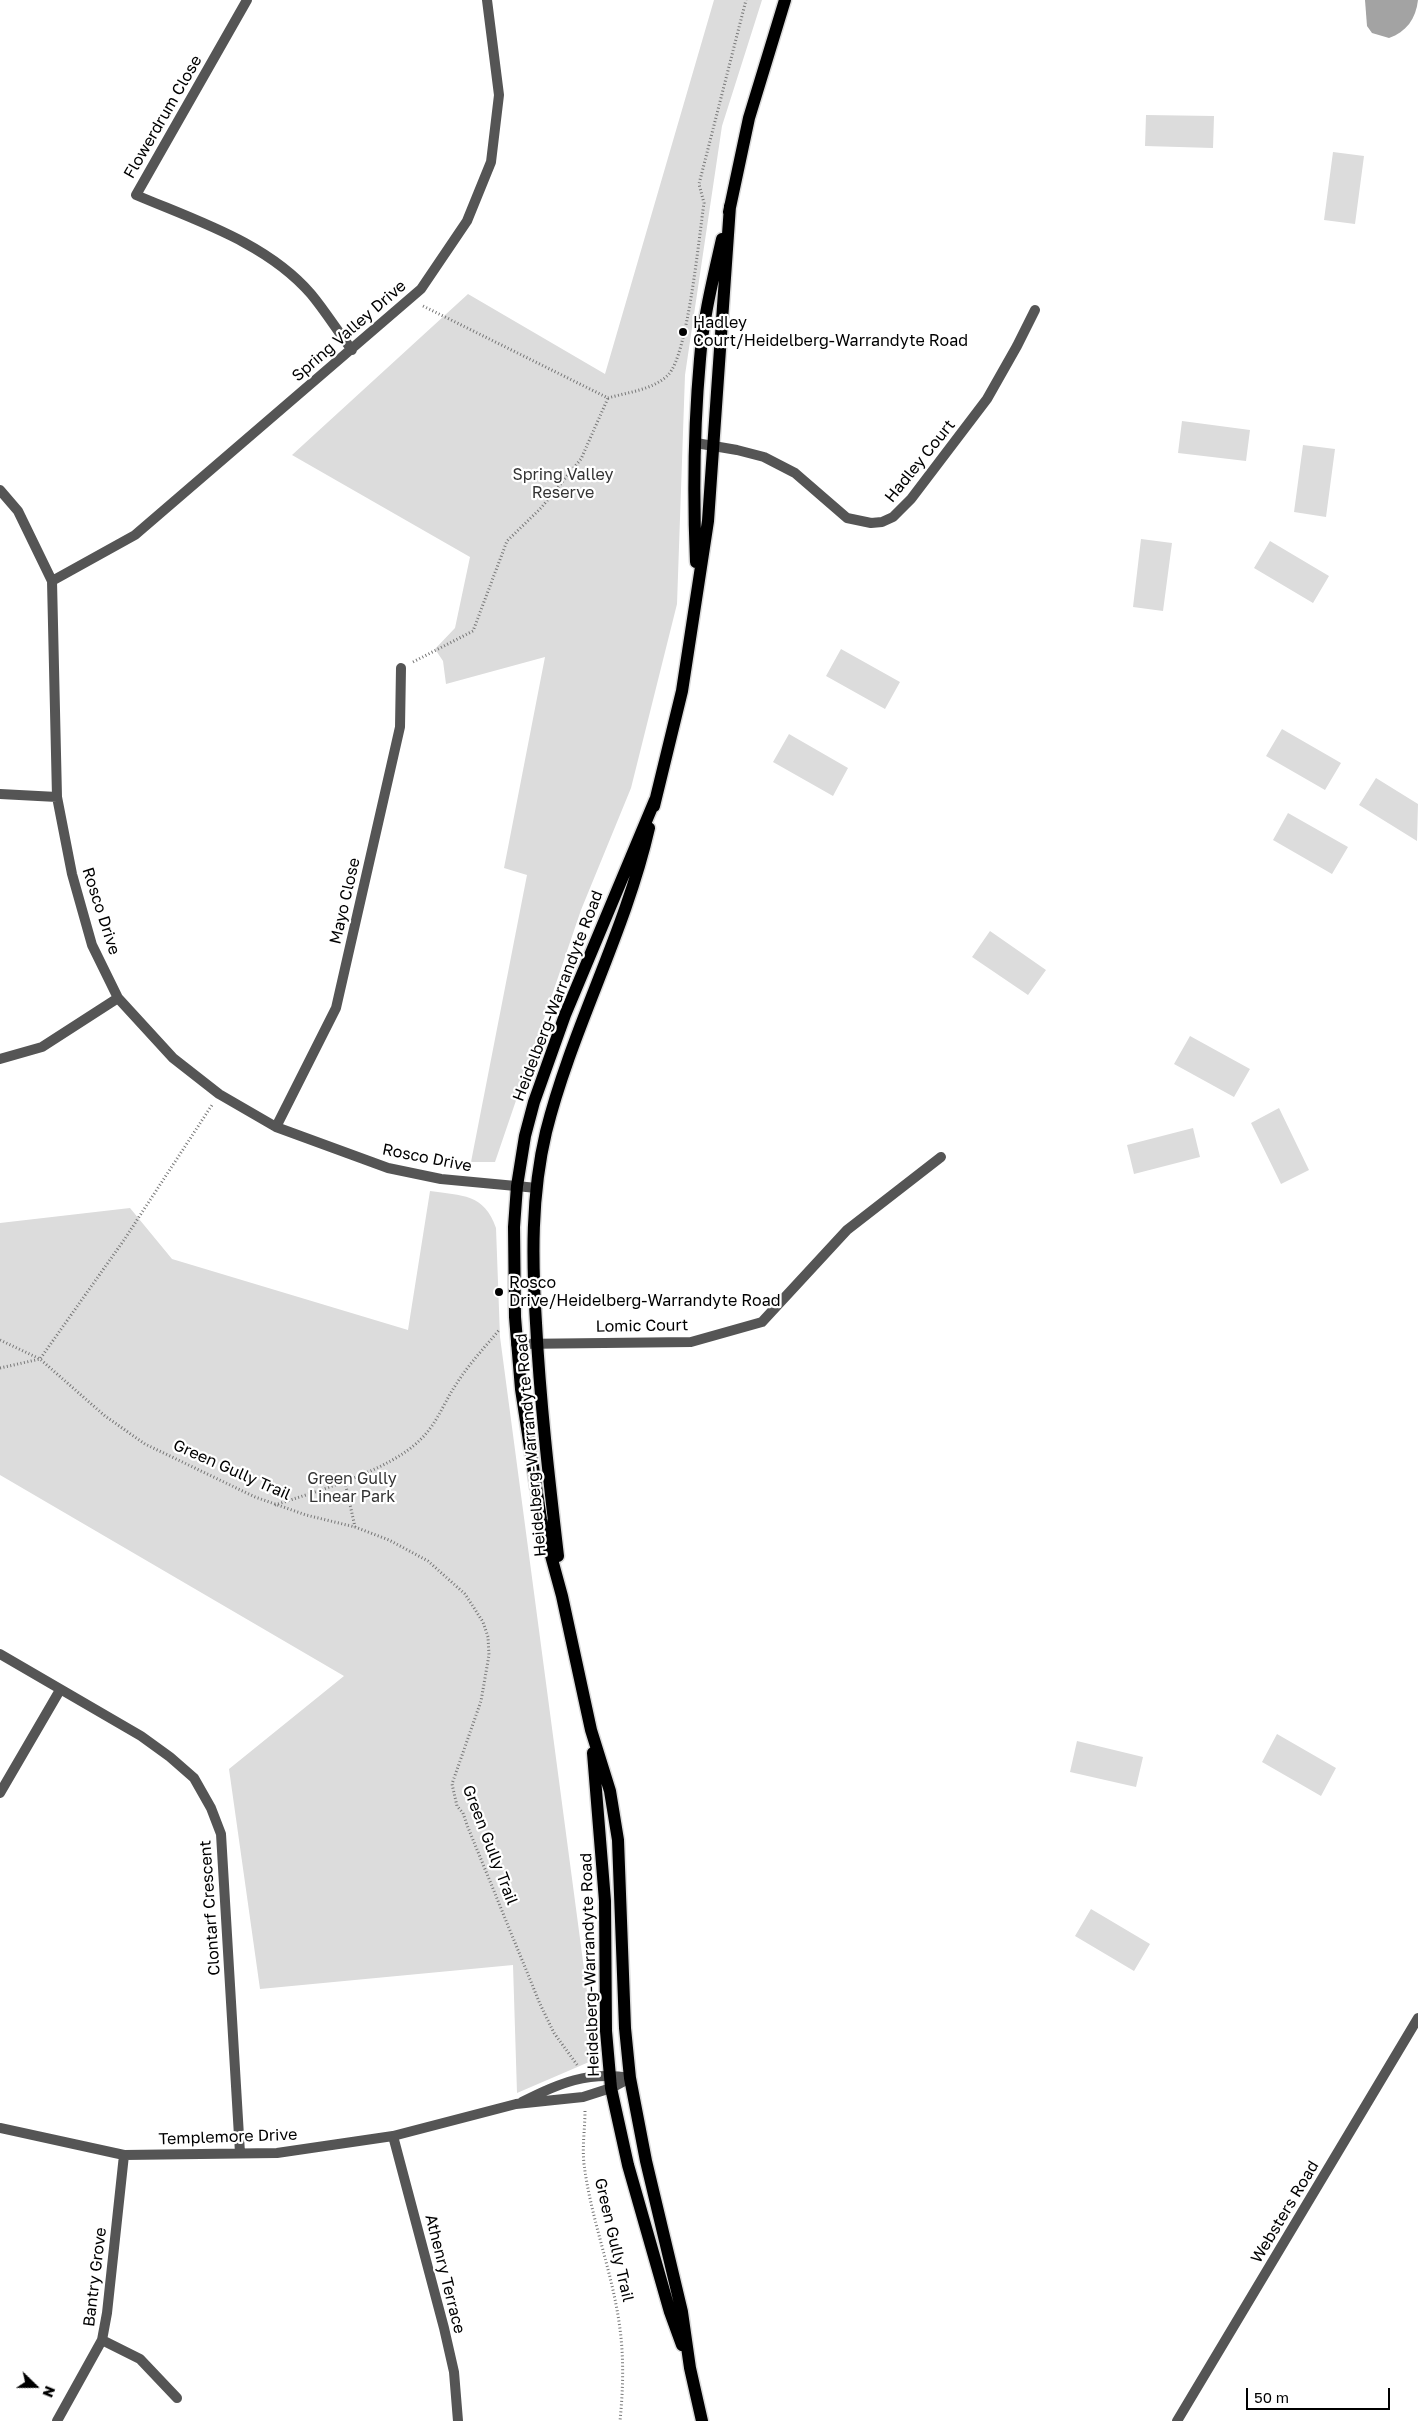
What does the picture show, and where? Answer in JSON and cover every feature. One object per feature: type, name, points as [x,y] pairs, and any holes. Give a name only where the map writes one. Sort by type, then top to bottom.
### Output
[{"type":"main road","name":"Heidelberg-Warrandyte Road","points":[[698,590],[695,528],[696,443],[701,350],[709,297],[748,118],[785,0]]},
{"type":"main road","name":"Heidelberg-Warrandyte Road","points":[[562,1596],[536,1343],[533,1275],[537,1188],[546,1134],[555,1099],[621,923],[641,862],[682,691],[708,521],[725,305],[730,206]]},
{"type":"main road","name":"Heidelberg-Warrandyte Road","points":[[655,800],[592,948],[547,1065],[525,1136],[517,1186],[514,1227],[516,1344],[530,1455],[541,1519],[562,1596],[591,1730],[610,1791],[618,1840],[625,2028],[630,2078],[646,2161],[682,2312],[690,2368],[702,2421]]},
{"type":"main road","name":"Heidelberg-Warrandyte Road","points":[[591,1730],[605,1901],[606,2031],[611,2088],[626,2156],[643,2219],[670,2312],[690,2368]]},
{"type":"street","name":"Flowerdrum Close","points":[[247,0],[136,195],[234,237],[281,265],[311,294],[352,350]]},
{"type":"street","name":"Spring Valley Drive","points":[[52,581],[134,535],[352,350],[420,289],[467,221],[491,162],[499,95],[487,0]]},
{"type":"street","name":"Hadley Court","points":[[696,443],[751,452],[778,464],[794,474],[848,518],[870,523],[882,522],[893,517],[911,499],[987,399],[1018,346],[1035,310]]},
{"type":"street","name":"Rosco Drive","points":[[0,490],[18,511],[52,581],[57,797],[72,874],[92,945],[118,998],[173,1058],[219,1094],[276,1127],[388,1168],[441,1179],[537,1188]]},
{"type":"street","name":"Mayo Close","points":[[276,1127],[336,1008],[400,727],[401,668]]},
{"type":"street","points":[[0,794],[57,797]]},
{"type":"street","points":[[0,1059],[42,1047],[118,998]]},
{"type":"street","name":"Lomic Court","points":[[516,1344],[691,1342],[762,1322],[847,1230],[941,1157]]},
{"type":"street","name":"Clontarf Crescent","points":[[0,1654],[141,1736],[170,1757],[194,1778],[211,1808],[221,1834],[240,2153]]},
{"type":"street","points":[[0,1794],[60,1690]]},
{"type":"street","name":"Websters Road","points":[[1177,2421],[1418,2018]]},
{"type":"street","name":"Templemore Drive","points":[[516,2104],[547,2089],[580,2077],[609,2074],[630,2078]]},
{"type":"street","name":"Templemore Drive","points":[[0,2128],[124,2155],[277,2153],[393,2136],[516,2104],[583,2098],[611,2088],[630,2078]]},
{"type":"street","name":"Athenry Terrace","points":[[393,2136],[444,2328],[454,2372],[458,2421]]},
{"type":"street","name":"Bantry Grove","points":[[57,2421],[102,2340],[107,2313],[124,2155]]},
{"type":"street","points":[[102,2340],[140,2359],[177,2398]]},
{"type":"path","points":[[409,299],[608,398],[655,385],[670,374],[684,341],[704,203],[699,184],[746,0]]},
{"type":"path","points":[[401,668],[473,631],[507,541],[541,508],[580,459],[608,398]]},
{"type":"path","points":[[0,1368],[40,1359],[124,1240],[219,1094]]},
{"type":"path","points":[[275,1505],[345,1482],[398,1456],[418,1442],[435,1421],[457,1383],[500,1330]]},
{"type":"path","name":"Green Gully Trail","points":[[0,1340],[40,1359],[105,1416],[145,1444],[214,1479],[275,1505],[355,1527],[388,1540],[428,1560],[465,1594],[484,1622],[488,1646],[486,1681],[452,1784],[457,1806],[464,1813],[540,2004],[554,2033],[580,2069],[580,2077]]},
{"type":"path","points":[[345,1482],[355,1527]]},
{"type":"path","name":"Green Gully Trail","points":[[583,2098],[586,2112],[584,2163],[621,2330],[620,2421]]},
{"type":"green space","name":"Spring Valley Reserve","points":[[714,0],[762,0],[722,126],[685,375],[677,604],[631,788],[581,910],[495,1162],[471,1162],[527,875],[504,868],[545,657],[446,684],[443,661],[435,649],[455,628],[470,557],[292,455],[468,294],[605,374]]},
{"type":"green space","points":[[1146,115],[1214,116],[1213,148],[1145,146]]},
{"type":"green space","points":[[1333,152],[1364,156],[1355,224],[1324,220]]},
{"type":"green space","points":[[1182,421],[1250,430],[1246,461],[1178,453]]},
{"type":"green space","points":[[1303,445],[1335,449],[1326,517],[1294,512]]},
{"type":"green space","points":[[1141,539],[1172,543],[1163,611],[1133,607]]},
{"type":"green space","points":[[1270,541],[1329,576],[1313,603],[1254,568]]},
{"type":"green space","points":[[841,649],[900,682],[885,709],[826,676]]},
{"type":"green space","points":[[1282,729],[1341,763],[1325,790],[1266,756]]},
{"type":"green space","points":[[789,734],[848,768],[833,796],[773,762]]},
{"type":"green space","points":[[1376,778],[1418,804],[1417,841],[1359,805]]},
{"type":"green space","points":[[1288,813],[1348,847],[1332,874],[1273,840]]},
{"type":"green space","points":[[990,931],[1046,970],[1028,995],[972,957]]},
{"type":"green space","points":[[1190,1036],[1250,1069],[1234,1097],[1174,1064]]},
{"type":"green space","points":[[1279,1108],[1309,1170],[1281,1184],[1251,1123]]},
{"type":"green space","points":[[1193,1128],[1200,1157],[1134,1174],[1127,1145]]},
{"type":"green space","name":"Green Gully Linear Park","points":[[430,1191],[471,1198],[485,1208],[496,1228],[500,1337],[596,2059],[517,2093],[513,1965],[260,1989],[229,1769],[344,1676],[0,1475],[0,1223],[130,1208],[172,1259],[408,1330]]},
{"type":"green space","points":[[1277,1734],[1336,1768],[1321,1796],[1262,1762]]},
{"type":"green space","points":[[1077,1741],[1143,1757],[1136,1787],[1070,1772]]},
{"type":"green space","points":[[1091,1909],[1150,1944],[1134,1971],[1075,1936]]},
{"type":"shaded area","points":[[1365,0],[1418,0],[1415,13],[1409,24],[1389,38],[1372,33],[1367,26]]},
{"type":"place","name":"Hadley Court/Heidelberg-Warrandyte Road","points":[[683,332]]},
{"type":"place","name":"Rosco Drive/Heidelberg-Warrandyte Road","points":[[499,1292]]}]
